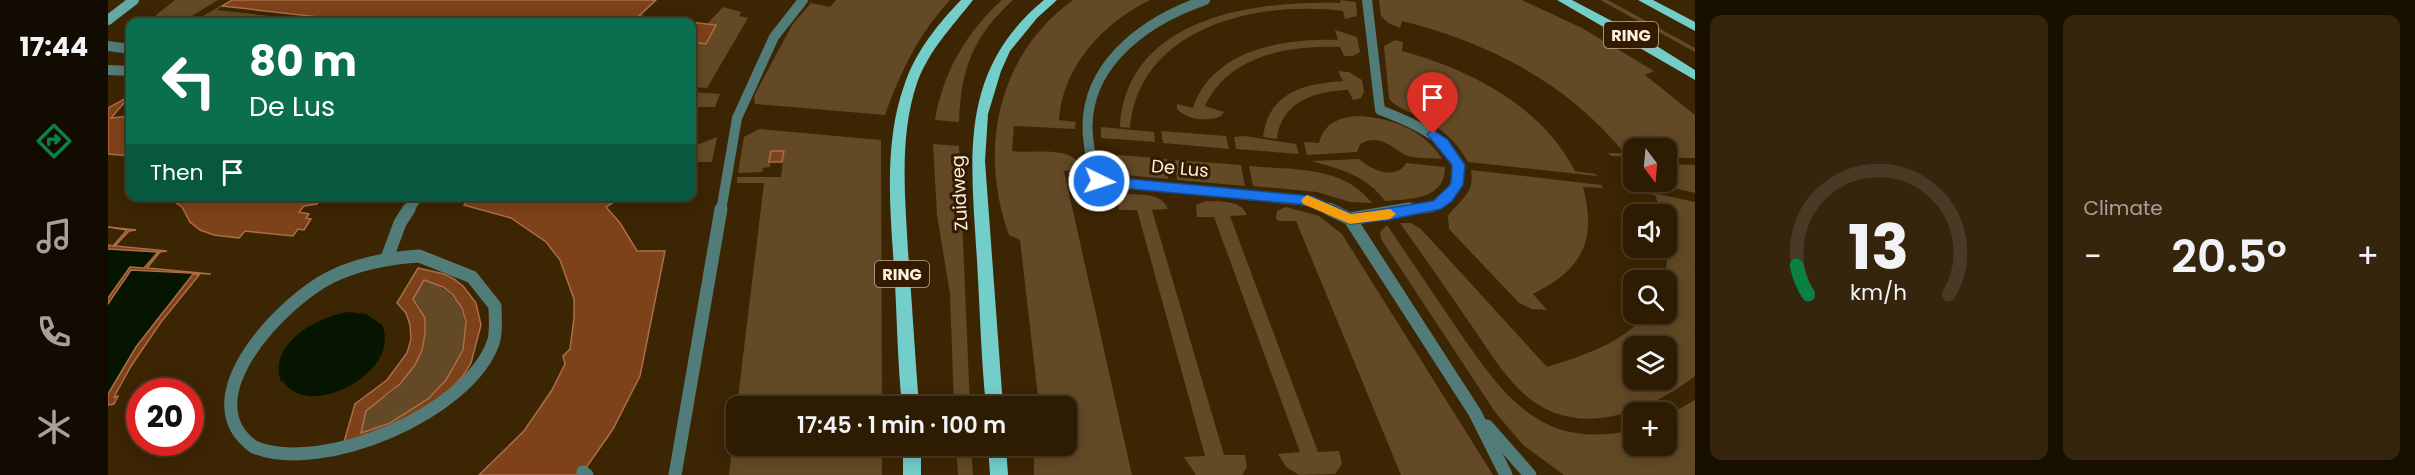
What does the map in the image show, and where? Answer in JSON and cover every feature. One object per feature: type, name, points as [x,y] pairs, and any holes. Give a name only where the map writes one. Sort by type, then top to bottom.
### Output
[{"type":"main road","name":"RING","points":[[909,396],[899,204],[900,141],[903,117],[911,84],[925,53],[943,27],[967,0]]},
{"type":"main road","name":"Zuidweg","points":[[993,396],[978,147],[979,123],[986,88],[1003,51],[1022,26],[1051,0]]},
{"type":"main road","name":"RING","points":[[1563,0],[1623,31],[1695,76]]},
{"type":"main road","name":"RING","points":[[1644,0],[1695,27]]},
{"type":"main road","points":[[912,456],[912,475]]},
{"type":"main road","points":[[998,456],[999,475]]},
{"type":"street","points":[[108,20],[134,0]]},
{"type":"street","points":[[675,475],[737,118],[774,37],[803,0]]},
{"type":"street","name":"De Lus","points":[[1205,0],[1169,13],[1146,26],[1128,40],[1102,71],[1095,83],[1088,139],[1099,181],[1311,201],[1350,219]]},
{"type":"street","points":[[1367,0],[1380,110],[1419,126],[1443,143],[1458,165],[1457,185],[1448,197],[1437,205],[1350,219],[1475,413],[1506,475]]},
{"type":"street","points":[[108,46],[126,48]]},
{"type":"street","points":[[108,70],[126,71]]},
{"type":"street","points":[[387,258],[400,223],[415,201]]},
{"type":"street","points":[[332,464],[307,466],[274,458],[248,443],[236,425],[229,408],[233,381],[243,359],[264,328],[287,305],[350,268],[387,258],[419,256],[443,261],[474,278],[492,301],[497,329],[487,365],[472,389],[440,419],[422,431]]},
{"type":"street","points":[[1475,413],[1530,475]]},
{"type":"shaded area","points":[[175,0],[218,0],[189,18],[156,18],[156,15]]},
{"type":"shaded area","points":[[836,0],[950,0],[912,54],[897,83],[885,115],[755,104],[754,96],[792,25],[811,3],[830,7]]},
{"type":"shaded area","points":[[1002,0],[1013,0],[988,27],[966,69],[959,122],[935,120],[944,86],[958,54],[977,26]]},
{"type":"shaded area","points":[[1073,0],[1150,0],[1117,21],[1102,34],[1077,64],[1062,100],[1059,120],[1076,122],[1075,129],[1014,126],[1012,151],[1062,153],[1078,161],[1082,169],[1064,171],[1132,475],[1034,475],[1034,456],[1077,456],[1077,396],[1038,396],[1020,240],[1009,235],[1000,203],[995,170],[996,138],[1001,106],[1011,76],[1027,48],[1047,22]]},
{"type":"shaded area","points":[[1340,0],[1356,2],[1357,16],[1345,19],[1343,11],[1276,10],[1241,16],[1208,27],[1179,43],[1155,65],[1138,93],[1130,128],[1120,127],[1128,90],[1145,61],[1169,39],[1200,23],[1234,12],[1270,6],[1341,3]]},
{"type":"shaded area","points":[[1379,0],[1522,0],[1582,28],[1654,71],[1645,75],[1695,115],[1695,158],[1677,158],[1677,138],[1623,138],[1623,152],[1578,106],[1552,86],[1524,69],[1465,41],[1402,21],[1400,28],[1388,23],[1381,16]]},
{"type":"shaded area","points":[[1600,0],[1608,0],[1695,48],[1695,52]]},
{"type":"shaded area","points":[[222,6],[217,10],[288,18],[209,18],[203,16]]},
{"type":"shaded area","points":[[723,7],[741,12],[739,16],[748,18],[707,88],[696,87],[696,43],[706,44],[716,25],[707,24]]},
{"type":"shaded area","points":[[1335,30],[1357,37],[1360,52],[1353,56],[1344,56],[1340,47],[1281,51],[1245,64],[1215,89],[1205,106],[1224,112],[1221,116],[1198,119],[1186,116],[1177,109],[1177,104],[1193,108],[1203,88],[1216,72],[1233,60],[1274,45],[1296,41],[1338,40]]},
{"type":"shaded area","points":[[1395,40],[1403,42],[1402,51],[1453,68],[1501,93],[1543,127],[1561,148],[1575,171],[1597,176],[1468,162],[1454,143],[1437,127],[1389,99],[1384,46]]},
{"type":"shaded area","points":[[1338,71],[1349,72],[1362,80],[1364,92],[1361,98],[1353,100],[1348,90],[1312,96],[1301,101],[1285,116],[1277,139],[1263,137],[1272,110],[1280,100],[1302,88],[1343,81]]},
{"type":"shaded area","points":[[696,92],[720,94],[715,107],[696,107]]},
{"type":"shaded area","points":[[1356,116],[1393,122],[1416,132],[1442,159],[1407,156],[1378,140],[1360,144],[1357,152],[1307,155],[1304,142],[1319,143],[1324,131],[1332,123]]},
{"type":"shaded area","points":[[1101,127],[1154,132],[1155,142],[1101,138]]},
{"type":"shaded area","points":[[759,129],[881,140],[882,396],[738,396],[764,183],[737,183],[737,177],[781,177],[784,151],[771,151],[770,167],[763,168],[762,172],[738,173],[744,137]]},
{"type":"shaded area","points":[[1161,131],[1226,136],[1229,149],[1163,143]]},
{"type":"shaded area","points":[[1245,136],[1296,144],[1299,154],[1236,149],[1234,137]]},
{"type":"shaded area","points":[[717,137],[712,162],[696,162],[696,145]]},
{"type":"shaded area","points":[[933,144],[959,146],[970,396],[954,396],[950,294],[937,215]]},
{"type":"shaded area","points":[[1608,153],[1623,153],[1623,157],[1611,156]]},
{"type":"shaded area","points":[[1107,154],[1167,159],[1168,179],[1115,172],[1107,165]]},
{"type":"shaded area","points":[[1359,159],[1370,167],[1390,173],[1396,172],[1406,163],[1445,167],[1443,178],[1433,192],[1415,198],[1385,201],[1370,185],[1352,174],[1311,161]]},
{"type":"shaded area","points":[[1175,160],[1241,165],[1245,186],[1177,180]]},
{"type":"shaded area","points":[[1677,164],[1695,165],[1695,193],[1677,189]]},
{"type":"shaded area","points":[[1249,166],[1299,169],[1331,176],[1360,191],[1372,203],[1350,202],[1317,192],[1253,186]]},
{"type":"shaded area","points":[[1471,170],[1601,185],[1603,188],[1583,187],[1588,223],[1587,238],[1582,251],[1564,274],[1533,294],[1547,310],[1532,309],[1519,303],[1449,229],[1448,216],[1469,191]]},
{"type":"shaded area","points":[[1632,192],[1649,192],[1695,202],[1695,376],[1677,388],[1677,336],[1623,336],[1623,390],[1674,390],[1653,402],[1623,402],[1623,413],[1588,419],[1566,416],[1544,408],[1524,394],[1496,361],[1400,223],[1411,223],[1421,229],[1547,367],[1614,341],[1637,324],[1677,324],[1677,270],[1665,270],[1667,258],[1677,258],[1677,204],[1658,204],[1655,195]]},
{"type":"shaded area","points":[[1129,194],[1157,197],[1168,209],[1152,210],[1224,455],[1245,455],[1247,467],[1242,475],[1196,475],[1184,457],[1205,456],[1137,210],[1119,210],[1118,198]]},
{"type":"shaded area","points":[[1206,201],[1235,204],[1240,206],[1247,215],[1230,216],[1318,452],[1339,451],[1342,464],[1335,474],[1299,475],[1286,467],[1278,454],[1300,452],[1214,217],[1197,217],[1196,205]]},
{"type":"shaded area","points":[[1286,207],[1319,216],[1342,234],[1493,475],[1401,475],[1296,221],[1276,219],[1277,211]]},
{"type":"shaded area","points":[[1387,225],[1490,375],[1527,412],[1549,425],[1573,432],[1601,434],[1623,431],[1623,456],[1677,456],[1677,410],[1695,400],[1695,475],[1564,475],[1523,445],[1495,412],[1381,239],[1380,232]]},
{"type":"shaded area","points":[[108,249],[158,252],[144,268],[130,267],[108,298]]},
{"type":"shaded area","points":[[131,270],[193,274],[154,322],[108,394],[108,304]]},
{"type":"shaded area","points":[[424,280],[444,290],[457,302],[464,318],[465,335],[461,352],[442,386],[427,400],[395,420],[361,433],[366,411],[401,383],[417,360],[425,335],[425,322],[421,310],[413,299]]},
{"type":"shaded area","points":[[349,312],[366,314],[382,325],[385,343],[379,359],[366,374],[350,386],[331,394],[312,396],[295,392],[283,381],[281,382],[279,368],[288,344],[298,334],[324,319]]},
{"type":"shaded area","points":[[731,456],[882,456],[882,475],[729,475]]},
{"type":"shaded area","points":[[957,456],[972,456],[973,475],[958,475]]},
{"type":"building","points":[[232,0],[656,0],[639,16],[656,18],[328,18],[222,6]]},
{"type":"building","points":[[696,22],[716,25],[706,44],[696,43]]},
{"type":"building","points":[[126,98],[111,118],[126,116],[126,156],[108,154],[108,108]]},
{"type":"building","points":[[771,151],[784,151],[782,162],[769,162]]},
{"type":"building","points":[[173,201],[318,201],[317,204],[304,206],[299,212],[309,214],[306,218],[311,219],[304,230],[298,229],[293,236],[245,231],[239,238],[214,235],[200,230],[190,222],[182,207]]},
{"type":"building","points":[[467,201],[615,201],[606,207],[620,223],[637,251],[665,251],[640,376],[613,429],[581,475],[479,475],[524,431],[552,390],[565,364],[563,356],[570,349],[574,299],[560,260],[546,242],[511,218],[464,205]]},
{"type":"building","points":[[108,227],[136,230],[129,231],[115,246],[167,251],[160,252],[147,268],[211,274],[131,270],[108,304],[108,298],[130,267],[144,268],[158,252],[108,249],[108,245],[113,246],[127,230]]},
{"type":"building","points":[[418,268],[444,274],[463,286],[476,303],[481,325],[471,363],[463,376],[427,413],[342,449],[355,404],[387,380],[407,353],[411,339],[410,325],[406,313],[397,303]],"holes":[[[424,280],[443,287],[453,295],[462,308],[466,322],[463,350],[446,380],[428,399],[390,423],[361,433],[366,411],[400,384],[415,365],[422,350],[425,318],[413,299]]]},
{"type":"building","points":[[193,274],[199,275],[161,322],[131,366],[114,397],[118,396],[114,404],[108,405],[108,394],[136,347]]},
{"type":"slow traffic","points":[[1307,200],[1350,219],[1390,214]]},
{"type":"route","points":[[1099,181],[1176,186],[1311,201],[1350,219],[1420,210],[1437,205],[1448,197],[1457,185],[1458,165],[1452,154],[1433,134]]}]
